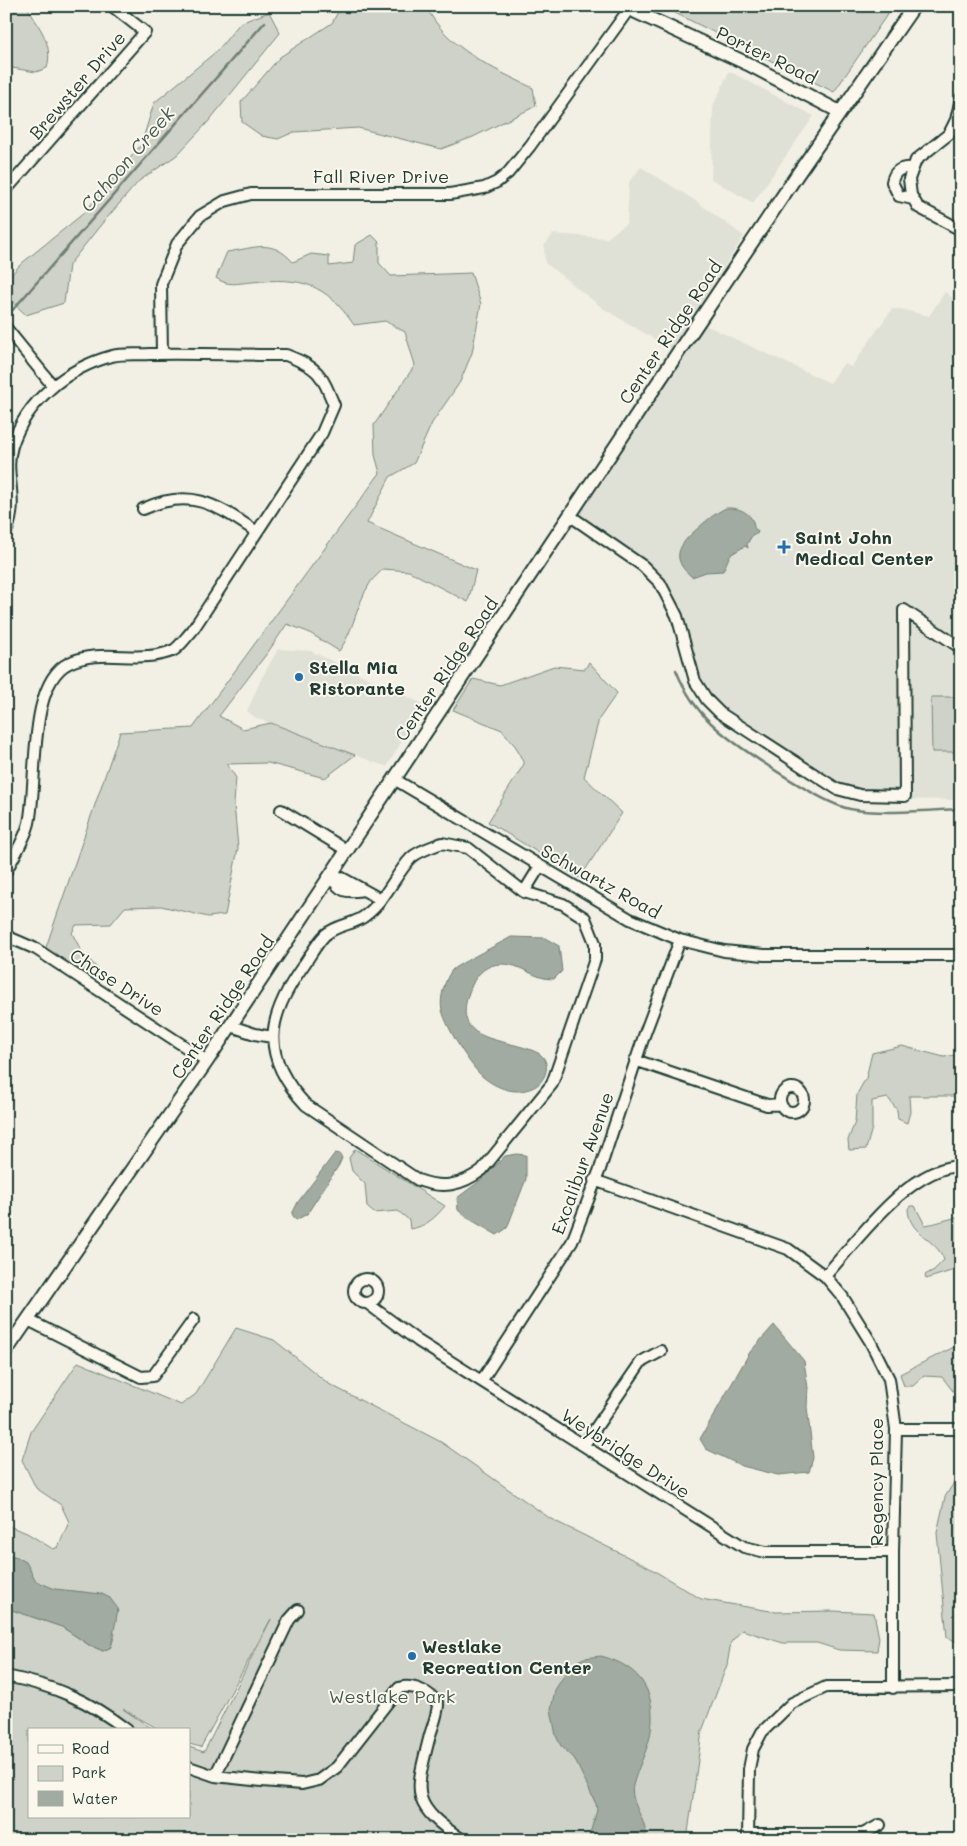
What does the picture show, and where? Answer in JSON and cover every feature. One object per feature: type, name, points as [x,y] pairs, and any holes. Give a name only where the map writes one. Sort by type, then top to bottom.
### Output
[{"type":"main road","name":"Center Ridge Road","points":[[6,1351],[207,1062],[569,515],[840,112],[914,6]]},
{"type":"main road","name":"Porter Road","points":[[626,8],[748,64],[840,112]]},
{"type":"street","name":"Brewster Drive","points":[[6,190],[144,32],[112,6]]},
{"type":"street","name":"Fall River Drive","points":[[162,354],[161,284],[176,244],[200,216],[224,201],[251,194],[450,194],[484,188],[497,182],[508,173],[530,146],[626,8]]},
{"type":"street","points":[[961,98],[956,120],[949,134],[921,155],[912,168],[909,184],[913,199],[923,210],[961,230]]},
{"type":"street","points":[[912,168],[904,167],[899,170],[892,182],[899,196],[913,199]]},
{"type":"street","points":[[6,328],[53,386]]},
{"type":"street","points":[[6,532],[13,507],[10,457],[12,446],[23,422],[38,400],[53,386],[82,368],[113,356],[162,354],[286,355],[310,364],[323,378],[334,405],[322,433],[192,631],[175,649],[148,656],[90,655],[68,664],[50,679],[42,703],[29,824],[6,871]]},
{"type":"street","points":[[143,509],[160,501],[204,500],[222,508],[256,532]]},
{"type":"street","points":[[569,515],[643,566],[660,583],[677,616],[695,681],[715,709],[820,780],[844,792],[860,795],[906,796],[904,610],[961,648]]},
{"type":"street","name":"Schwartz Road","points":[[394,779],[645,927],[680,940],[724,951],[764,955],[961,955]]},
{"type":"street","points":[[281,810],[348,851]]},
{"type":"street","points":[[442,843],[468,848],[524,892],[563,904],[584,918],[595,943],[595,959],[552,1084],[482,1170],[469,1180],[451,1185],[432,1185],[418,1180],[306,1105],[292,1089],[282,1072],[272,1037],[275,1016],[286,990],[325,935],[335,928],[366,916],[380,898],[412,857],[442,843]]},
{"type":"street","points":[[524,892],[540,866]]},
{"type":"street","points":[[331,877],[340,877],[380,898]]},
{"type":"street","name":"Chase Drive","points":[[6,936],[36,949],[106,993],[207,1062]]},
{"type":"street","name":"Excalibur Avenue","points":[[482,1380],[572,1242],[635,1060],[680,940]]},
{"type":"street","points":[[231,1026],[255,1034],[272,1037]]},
{"type":"street","points":[[635,1060],[768,1105],[781,1104]]},
{"type":"street","points":[[825,1276],[909,1187],[934,1172],[961,1166]]},
{"type":"street","name":"Regency Place","points":[[594,1180],[788,1249],[825,1276],[842,1296],[870,1341],[888,1379],[896,1429],[892,1552],[894,1688]]},
{"type":"street","name":"Weybridge Drive","points":[[367,1303],[418,1341],[744,1547],[766,1552],[892,1552]]},
{"type":"street","points":[[28,1320],[141,1377],[153,1376],[194,1319]]},
{"type":"street","points":[[584,1445],[641,1362],[661,1351]]},
{"type":"street","points":[[896,1429],[961,1429]]},
{"type":"street","points":[[215,1776],[290,1620],[298,1610]]},
{"type":"street","points":[[6,1676],[31,1681],[74,1695],[124,1728]]},
{"type":"street","points":[[190,1767],[215,1776],[302,1784],[320,1780],[337,1767],[399,1688],[411,1686],[428,1694],[435,1699],[438,1705],[419,1780],[423,1805],[430,1816],[463,1840]]},
{"type":"street","points":[[880,1825],[864,1834],[748,1837],[749,1769],[753,1749],[762,1732],[792,1703],[826,1687],[894,1688],[961,1686]]},
{"type":"shaded area","points":[[729,71],[814,116],[753,203],[711,179],[713,106]]},
{"type":"shaded area","points":[[641,167],[696,201],[744,236],[671,349],[604,309],[545,263],[544,246],[553,234],[607,238],[627,223],[629,182]]},
{"type":"shaded area","name":"Saint John Medical Center","points":[[945,292],[961,304],[961,800],[853,799],[819,786],[709,711],[690,683],[666,602],[655,585],[641,571],[577,528],[567,529],[703,324],[830,383],[844,363],[851,367],[892,309],[901,309],[929,316]]},
{"type":"shaded area","points":[[278,649],[311,651],[423,704],[387,767],[256,718],[247,711],[261,679]]},
{"type":"green space","points":[[10,6],[27,6],[47,43],[49,59],[47,68],[36,72],[6,67],[6,13]]},
{"type":"green space","points":[[341,6],[426,6],[446,34],[472,56],[533,88],[536,106],[473,137],[441,149],[358,128],[294,132],[278,139],[262,136],[242,122],[241,102],[280,57],[332,23]]},
{"type":"green space","points":[[661,6],[893,6],[834,92]]},
{"type":"green space","points":[[269,12],[280,33],[208,122],[177,155],[139,181],[99,227],[69,265],[64,303],[26,315],[6,296],[6,280],[22,263],[84,213],[141,145],[154,103],[218,50],[240,23]]},
{"type":"green space","points":[[372,235],[379,242],[379,263],[391,276],[471,273],[481,304],[472,353],[460,382],[432,423],[414,463],[390,477],[367,523],[476,570],[468,602],[409,571],[383,569],[371,581],[365,591],[348,635],[339,651],[308,632],[287,624],[219,716],[243,729],[271,723],[355,755],[325,778],[268,763],[227,764],[236,778],[234,803],[238,848],[225,915],[208,917],[161,906],[125,907],[111,924],[76,925],[72,933],[82,952],[99,970],[73,970],[45,950],[120,732],[193,728],[380,473],[375,455],[374,425],[415,365],[405,332],[385,321],[354,325],[333,300],[311,286],[299,282],[285,281],[237,284],[221,281],[216,278],[227,252],[263,246],[277,250],[293,262],[311,254],[329,256],[329,266],[353,263],[355,245]]},
{"type":"green space","points":[[589,662],[617,693],[599,719],[584,777],[622,813],[580,878],[488,822],[524,764],[516,747],[502,730],[453,710],[473,679],[500,685],[554,666],[585,669]]},
{"type":"green space","points":[[931,697],[961,697],[961,752],[932,752]]},
{"type":"green space","points":[[902,1046],[944,1057],[961,1054],[961,1096],[909,1096],[910,1112],[907,1123],[898,1119],[897,1110],[888,1098],[872,1101],[872,1128],[866,1149],[849,1150],[848,1140],[855,1122],[857,1094],[866,1078],[872,1053]]},
{"type":"green space","points":[[355,1149],[445,1206],[429,1221],[410,1229],[409,1220],[398,1211],[374,1213],[367,1207],[365,1184],[352,1171],[349,1158]]},
{"type":"green space","points":[[910,1206],[915,1206],[925,1225],[961,1217],[961,1264],[951,1271],[926,1279],[925,1275],[934,1270],[944,1260],[936,1247],[913,1225],[908,1209]]},
{"type":"green space","name":"Westlake Park","points":[[236,1328],[274,1340],[329,1384],[441,1442],[551,1519],[648,1567],[701,1599],[776,1612],[833,1611],[874,1613],[879,1638],[877,1651],[839,1650],[817,1643],[783,1643],[742,1630],[731,1642],[727,1665],[702,1731],[687,1840],[6,1840],[6,1608],[62,1627],[89,1645],[103,1651],[111,1647],[115,1634],[83,1592],[47,1588],[33,1578],[25,1563],[6,1554],[6,1525],[27,1533],[53,1549],[58,1547],[69,1522],[61,1505],[36,1488],[22,1460],[31,1432],[78,1362],[181,1405],[196,1394]],"holes":[[[271,1619],[204,1752],[190,1747],[190,1818],[28,1818],[28,1728],[151,1728],[123,1709],[156,1728],[190,1728],[190,1744],[201,1747]]]},
{"type":"green space","points":[[961,1341],[961,1410],[959,1409],[956,1395],[942,1377],[924,1376],[913,1386],[904,1386],[900,1374],[956,1346]]},
{"type":"green space","points":[[961,1471],[961,1644],[947,1637],[937,1533],[945,1497]]},
{"type":"water","points":[[726,508],[741,510],[749,515],[754,528],[758,531],[757,534],[753,534],[747,544],[748,548],[745,546],[730,555],[723,571],[706,572],[692,577],[681,564],[679,552],[681,546],[704,523]]},
{"type":"water","points":[[511,937],[545,938],[559,946],[562,971],[554,979],[547,979],[508,964],[496,964],[484,970],[472,985],[466,1005],[466,1019],[472,1029],[482,1035],[525,1048],[543,1057],[546,1072],[541,1082],[532,1088],[519,1091],[501,1088],[478,1072],[453,1036],[444,1017],[441,1005],[443,989],[452,970]]},
{"type":"water","points":[[335,1153],[340,1154],[342,1158],[339,1165],[307,1214],[296,1220],[292,1214],[298,1202]]},
{"type":"water","points":[[526,1155],[526,1179],[507,1228],[497,1235],[466,1217],[458,1210],[457,1198],[481,1180],[505,1156]]},
{"type":"water","points":[[774,1325],[804,1361],[813,1458],[809,1472],[778,1475],[742,1466],[706,1449],[700,1439],[750,1352]]},
{"type":"water","points":[[6,1554],[26,1562],[36,1581],[55,1589],[102,1594],[110,1598],[118,1609],[111,1647],[103,1651],[89,1645],[62,1627],[6,1608]]},
{"type":"water","points":[[601,1656],[628,1667],[637,1675],[649,1696],[652,1708],[650,1737],[632,1792],[644,1826],[646,1840],[588,1840],[597,1810],[596,1804],[574,1758],[561,1746],[556,1736],[551,1709],[555,1690],[571,1664],[584,1658]]},
{"type":"waterway","name":"Cahoon Creek","points":[[10,313],[265,22]]},
{"type":"waterway","points":[[676,670],[690,698],[722,733],[757,759],[820,797],[837,805],[862,811],[890,812],[961,809]]},
{"type":"place","name":"Saint John Medical Center","points":[[784,547]]},
{"type":"place","name":"Stella Mia Ristorante","points":[[299,677]]},
{"type":"place","name":"Westlake Recreation Center","points":[[412,1656]]}]
